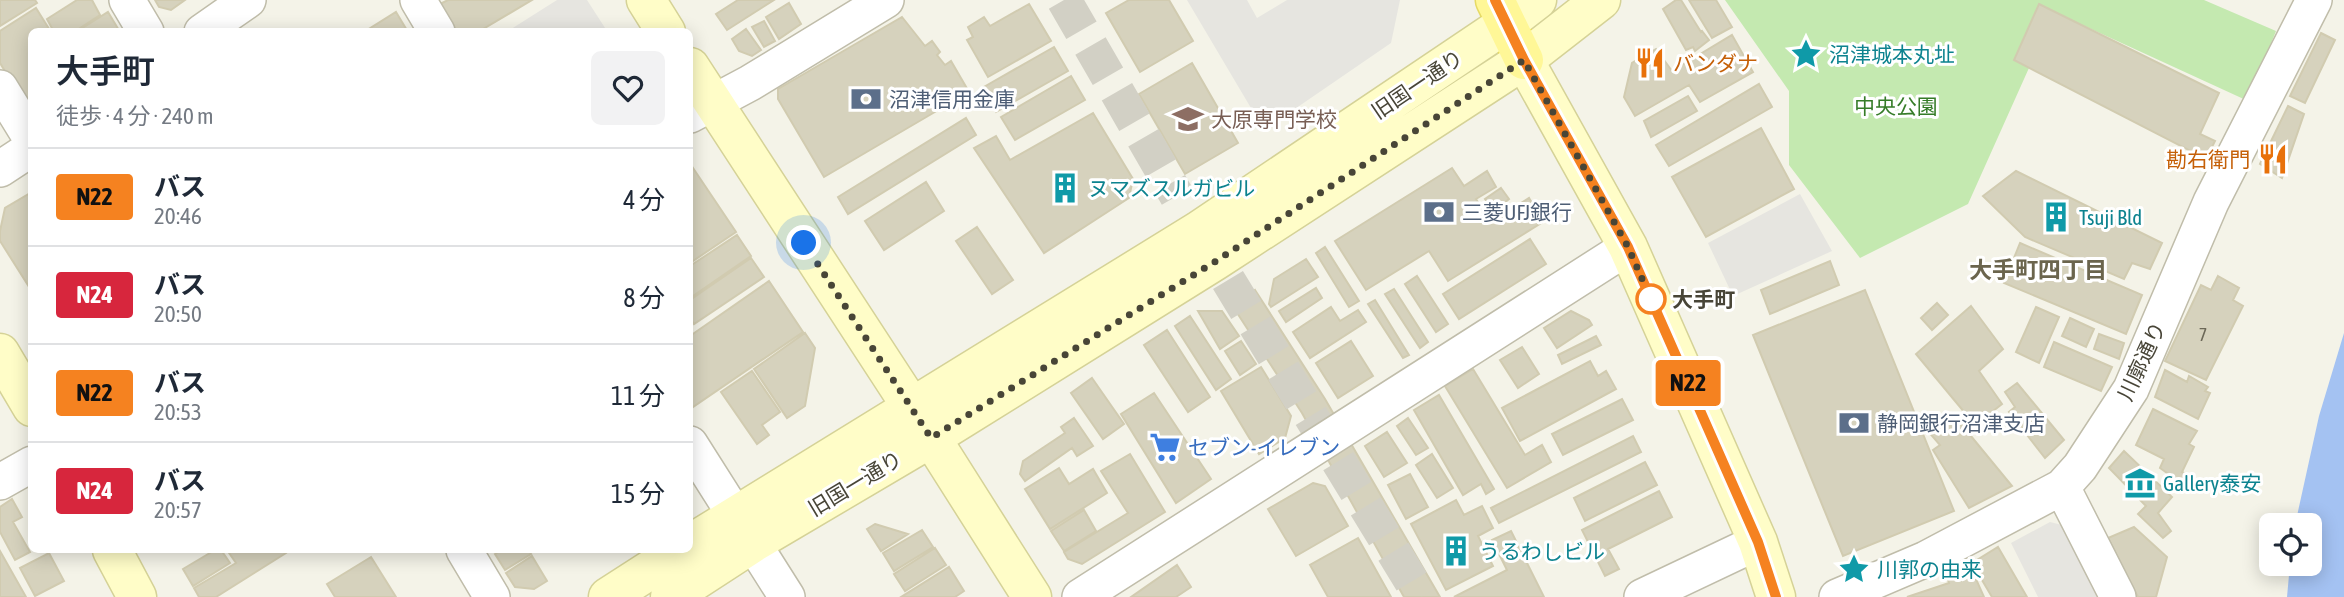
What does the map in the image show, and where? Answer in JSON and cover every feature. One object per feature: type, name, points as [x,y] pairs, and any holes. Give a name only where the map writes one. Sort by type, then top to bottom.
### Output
[{"type":"main road","points":[[646,0],[664,28]]},
{"type":"main road","name":"旧国一通り","points":[[921,422],[1198,231],[1501,11],[1537,0]]},
{"type":"main road","name":"旧国一通り","points":[[670,597],[744,529],[921,422],[1216,261],[1524,60],[1601,0]]},
{"type":"main road","points":[[1501,11],[1524,60],[1628,247],[1758,542],[1776,597]]},
{"type":"main road","points":[[693,78],[701,108],[921,422],[1032,597]]},
{"type":"main road","points":[[0,353],[28,400]]},
{"type":"main road","name":"旧国一通り","points":[[693,543],[744,529]]},
{"type":"main road","points":[[114,553],[137,597]]},
{"type":"main road","points":[[608,597],[676,553]]},
{"type":"street","points":[[127,0],[144,28]]},
{"type":"street","points":[[208,28],[248,0]]},
{"type":"street","points":[[418,0],[434,28]]},
{"type":"street","points":[[701,108],[750,83],[886,0]]},
{"type":"street","name":"川廓通り","points":[[1837,597],[1926,559],[2062,487],[2087,457],[2131,388],[2211,202],[2314,0]]},
{"type":"street","points":[[0,88],[28,134]]},
{"type":"street","points":[[0,169],[28,151]]},
{"type":"street","points":[[1080,597],[1628,247]]},
{"type":"street","points":[[693,449],[787,597]]},
{"type":"street","points":[[0,482],[28,466]]},
{"type":"street","points":[[2062,487],[2119,597]]},
{"type":"street","points":[[1642,597],[1758,542]]},
{"type":"street","points":[[466,553],[492,597]]},
{"type":"green space","name":"中央公園","points":[[1725,0],[2204,0],[2276,31],[2248,101],[2054,12],[1968,204],[1860,258],[1789,165],[1789,91]]},
{"type":"shaded area","points":[[557,0],[587,0],[605,28],[513,28]]},
{"type":"shaded area","points":[[1187,0],[1247,0],[1257,18],[1287,0],[1400,0],[1391,43],[1264,130]]},
{"type":"shaded area","points":[[1800,194],[1832,251],[1733,296],[1708,243]]},
{"type":"shaded area","points":[[2050,522],[2066,526],[2097,597],[2038,597],[2011,543]]},
{"type":"water","points":[[2344,333],[2344,597],[2287,597],[2289,576],[2322,576],[2322,513],[2298,513],[2319,416]]},
{"type":"building","points":[[0,0],[35,0],[37,3],[0,26]]},
{"type":"building","points":[[77,0],[92,0],[100,15],[80,28],[52,28],[47,19]]},
{"type":"building","points":[[155,0],[185,0],[171,10],[159,7]]},
{"type":"building","points":[[448,0],[532,0],[485,28],[455,28],[440,4]]},
{"type":"building","points":[[738,0],[774,0],[727,30],[716,14]]},
{"type":"building","points":[[1129,0],[1169,0],[1193,41],[1140,72],[1106,13]]},
{"type":"building","points":[[1676,0],[1681,0],[1709,40],[1695,51],[1693,47],[1686,50],[1663,9]]},
{"type":"building","points":[[1689,0],[1716,0],[1732,27],[1712,38]]},
{"type":"building","points":[[789,3],[801,24],[779,39],[766,17]]},
{"type":"building","points":[[1029,4],[1051,41],[988,77],[967,40],[973,37],[968,27],[984,17],[990,26]]},
{"type":"building","points":[[2039,4],[2219,93],[2200,134],[2215,141],[2206,159],[2014,60]]},
{"type":"building","points":[[36,8],[48,28],[28,28],[28,103],[24,102],[0,63],[0,31]]},
{"type":"building","points":[[108,12],[118,28],[82,28]]},
{"type":"building","points":[[396,12],[406,28],[370,28]]},
{"type":"building","points":[[902,17],[925,46],[932,41],[940,52],[937,55],[945,65],[951,61],[969,92],[824,177],[778,99],[778,89]]},
{"type":"building","points":[[764,21],[775,41],[764,47],[752,27]]},
{"type":"building","points":[[746,29],[761,50],[752,56],[739,51],[732,39]]},
{"type":"building","points":[[2321,33],[2335,40],[2305,103],[2290,96]]},
{"type":"building","points":[[1732,35],[1753,72],[1700,102],[1689,85],[1635,116],[1624,97],[1632,63],[1656,49],[1672,71]]},
{"type":"building","points":[[1054,47],[1068,71],[996,112],[982,88]]},
{"type":"building","points":[[1192,63],[1238,143],[1185,174],[1139,94]]},
{"type":"building","points":[[1071,76],[1085,100],[1015,140],[1001,117]]},
{"type":"building","points":[[1759,84],[1772,107],[1669,166],[1656,145]]},
{"type":"building","points":[[1688,96],[1697,111],[1651,137],[1644,121]]},
{"type":"building","points":[[2288,106],[2304,114],[2282,178],[2260,164]]},
{"type":"building","name":"ヌマズスルガビル","points":[[1093,113],[1133,179],[1129,198],[1044,253],[974,148],[996,136],[1010,160]]},
{"type":"building","points":[[966,118],[976,135],[848,214],[838,197]]},
{"type":"building","points":[[1761,128],[1794,189],[1706,237],[1672,177]]},
{"type":"building","points":[[693,168],[736,232],[693,261]]},
{"type":"building","points":[[1452,168],[1464,186],[1487,171],[1496,187],[1476,199],[1490,222],[1529,198],[1543,222],[1448,281],[1429,251],[1366,290],[1335,241]]},
{"type":"building","name":"Tsuji Bld","points":[[2016,171],[2162,243],[2150,269],[2132,263],[2124,279],[2025,237],[1983,196]]},
{"type":"building","points":[[926,182],[944,211],[884,250],[865,221]]},
{"type":"building","points":[[1501,188],[1509,199],[1494,211],[1485,199]]},
{"type":"building","points":[[28,194],[28,285],[0,241],[5,208]]},
{"type":"building","points":[[977,227],[1013,280],[992,294],[956,241]]},
{"type":"building","points":[[737,235],[751,256],[693,296],[693,264]]},
{"type":"building","points":[[1530,239],[1546,264],[1459,319],[1443,294]]},
{"type":"building","points":[[2020,243],[2142,295],[2126,334],[2004,283]]},
{"type":"building","points":[[1325,247],[1359,301],[1349,307],[1316,253]]},
{"type":"building","points":[[751,258],[764,277],[694,324],[693,298]]},
{"type":"building","points":[[1306,259],[1318,277],[1271,307],[1269,304],[1274,279]]},
{"type":"building","points":[[1830,261],[1839,285],[1770,314],[1761,290]]},
{"type":"building","points":[[1417,276],[1448,324],[1436,332],[1405,284]]},
{"type":"building","points":[[2218,276],[2239,288],[2233,300],[2243,306],[2206,380],[2165,361],[2201,285],[2211,290]]},
{"type":"building","points":[[769,281],[803,332],[693,407],[693,334]]},
{"type":"building","points":[[1316,288],[1322,298],[1286,322],[1279,311]]},
{"type":"building","points":[[1394,289],[1428,342],[1420,348],[1385,294]]},
{"type":"building","points":[[1255,290],[1325,399],[1440,597],[1404,597],[1302,413],[1232,305]]},
{"type":"building","name":"静岡銀行沼津支店","points":[[1865,290],[1954,511],[1843,556],[1753,335]]},
{"type":"building","points":[[1375,300],[1409,355],[1403,358],[1368,304]]},
{"type":"building","points":[[1937,303],[1948,315],[1932,330],[1921,318]]},
{"type":"building","points":[[1971,306],[2003,349],[1979,371],[2002,404],[1975,425],[1916,354]]},
{"type":"building","points":[[1331,307],[1340,321],[1358,310],[1366,322],[1310,358],[1293,332]]},
{"type":"building","points":[[2036,307],[2059,317],[2039,363],[2016,352]]},
{"type":"building","points":[[1198,311],[1222,311],[1239,336],[1220,349]]},
{"type":"building","points":[[1571,311],[1589,320],[1592,325],[1557,348],[1544,328]]},
{"type":"building","points":[[1190,316],[1231,379],[1216,390],[1175,326]]},
{"type":"building","points":[[2070,318],[2094,329],[2086,347],[2062,336]]},
{"type":"building","points":[[1167,330],[1210,397],[1188,412],[1144,345]]},
{"type":"building","points":[[805,333],[815,348],[805,406],[787,418],[754,369]]},
{"type":"building","points":[[2099,334],[2124,343],[2119,359],[2094,349]]},
{"type":"building","points":[[1596,336],[1601,345],[1562,364],[1558,355]]},
{"type":"building","points":[[1241,341],[1256,364],[1240,375],[1225,351]]},
{"type":"building","points":[[1351,341],[1373,376],[1338,398],[1316,363]]},
{"type":"building","points":[[2054,342],[2112,367],[2101,391],[2044,367]]},
{"type":"building","points":[[1522,347],[1539,374],[1518,388],[1500,360]]},
{"type":"building","points":[[1590,361],[1598,376],[1606,371],[1616,389],[1520,441],[1502,408]]},
{"type":"building","points":[[1261,367],[1291,416],[1285,438],[1259,454],[1221,391]]},
{"type":"building","points":[[1473,369],[1525,455],[1542,445],[1551,462],[1507,488],[1445,386]]},
{"type":"building","points":[[2165,370],[2187,382],[2189,376],[2208,387],[2205,391],[2210,393],[2198,419],[2155,397]]},
{"type":"building","points":[[752,371],[780,412],[762,425],[769,435],[757,444],[721,392]]},
{"type":"building","points":[[1092,378],[1124,424],[1103,439],[1071,393]]},
{"type":"building","points":[[2017,383],[2064,440],[2045,458],[2009,412],[2015,407],[2005,392]]},
{"type":"building","name":"セブン-イレブン","points":[[1154,393],[1211,479],[1176,503],[1121,414]]},
{"type":"building","points":[[1439,395],[1494,489],[1486,494],[1481,484],[1463,495],[1414,410]]},
{"type":"building","points":[[1622,399],[1633,420],[1563,455],[1552,434]]},
{"type":"building","points":[[2153,409],[2197,431],[2189,444],[2194,447],[2182,472],[2186,474],[2181,483],[2160,468],[2164,459],[2136,445]]},
{"type":"building","points":[[1952,413],[2012,486],[1969,508],[1933,450],[1940,445],[1927,430]]},
{"type":"building","points":[[1074,418],[1093,446],[1077,456],[1072,448],[1025,481],[1020,474],[1023,461],[1065,433],[1061,427]]},
{"type":"building","points":[[1408,418],[1428,448],[1416,455],[1397,426]]},
{"type":"building","points":[[1387,432],[1407,463],[1384,477],[1365,446]]},
{"type":"building","points":[[1633,436],[1641,452],[1499,523],[1491,508]]},
{"type":"building","points":[[2124,451],[2172,497],[2158,513],[2171,531],[2163,538],[2138,514],[2146,506],[2109,468]]},
{"type":"building","points":[[1130,454],[1165,512],[1082,564],[1068,559],[1064,552],[1128,513],[1101,471]]},
{"type":"building","points":[[1432,454],[1453,488],[1437,498],[1416,465]]},
{"type":"building","points":[[1645,462],[1657,485],[1585,521],[1574,498]]},
{"type":"building","points":[[1059,468],[1069,484],[1093,469],[1107,493],[1050,529],[1025,489]]},
{"type":"building","points":[[1410,474],[1428,507],[1406,519],[1388,485]]},
{"type":"building","points":[[1313,483],[1325,486],[1348,526],[1296,556],[1268,509]]},
{"type":"building","points":[[1659,491],[1672,517],[1608,549],[1619,569],[1605,576],[1582,530]]},
{"type":"building","points":[[12,499],[22,517],[13,522],[28,553],[15,560],[0,532],[0,507]]},
{"type":"building","name":"うるわしビル","points":[[1456,500],[1464,515],[1482,506],[1493,528],[1478,536],[1493,566],[1446,590],[1411,524]]},
{"type":"building","points":[[1084,510],[1096,531],[1064,551],[1051,531]]},
{"type":"building","points":[[875,524],[908,534],[881,551],[867,529]]},
{"type":"building","points":[[2134,527],[2167,557],[2156,597],[2138,597],[2108,538]]},
{"type":"building","points":[[922,530],[933,547],[894,571],[883,553]]},
{"type":"building","points":[[1511,531],[1544,597],[1454,597],[1507,570],[1492,540]]},
{"type":"building","points":[[1358,538],[1391,597],[1328,597],[1310,565]]},
{"type":"building","points":[[1998,547],[2027,597],[1992,597],[1972,563]]},
{"type":"building","points":[[935,548],[946,565],[905,591],[894,574]]},
{"type":"building","points":[[0,551],[26,597],[0,597]]},
{"type":"building","points":[[49,553],[64,581],[35,596],[20,568]]},
{"type":"building","points":[[210,553],[223,553],[230,563],[193,586],[183,569]]},
{"type":"building","points":[[229,553],[286,553],[216,597],[199,597],[194,588],[236,563]]},
{"type":"building","points":[[530,553],[531,554],[505,570],[495,554]]},
{"type":"building","points":[[532,556],[547,581],[534,589],[515,587],[506,573]]},
{"type":"building","points":[[371,557],[396,597],[335,597],[327,584]]},
{"type":"building","points":[[1177,565],[1191,587],[1176,597],[1131,597]]},
{"type":"building","points":[[949,567],[964,591],[955,597],[901,597]]},
{"type":"building","points":[[1971,568],[1984,597],[1907,597],[1949,583],[1947,577]]},
{"type":"tunnel","points":[[1064,0],[1177,196]]},
{"type":"tunnel","points":[[1228,280],[1421,597]]},
{"type":"bus line","name":"N22","points":[[1495,0],[1524,60],[1628,247],[1758,542],[1776,597]]},
{"type":"place","name":"沼津城本丸址","points":[[1806,54]]},
{"type":"place","name":"バンダナ","points":[[1650,63]]},
{"type":"place","name":"沼津信用金庫","points":[[866,99]]},
{"type":"place","name":"大原専門学校","points":[[1188,119]]},
{"type":"place","name":"勘右衛門","points":[[2273,159]]},
{"type":"place","name":"ヌマズスルガビル","points":[[1065,188]]},
{"type":"place","name":"三菱UFJ銀行","points":[[1439,212]]},
{"type":"place","name":"Tsuji Bld","points":[[2056,217]]},
{"type":"place","name":"大手町","points":[[1651,299]]},
{"type":"place","name":"静岡銀行沼津支店","points":[[1854,423]]},
{"type":"place","name":"セブン-イレブン","points":[[1165,447]]},
{"type":"place","name":"Gallery泰安","points":[[2140,483]]},
{"type":"place","name":"うるわしビル","points":[[1456,551]]},
{"type":"place","name":"川郭の由来","points":[[1854,569]]},
{"type":"district","name":"大手町四丁目","points":[[2038,270]]},
{"type":"route","points":[[804,243],[931,438],[1216,261],[1524,60],[1628,247],[1651,299]]}]
